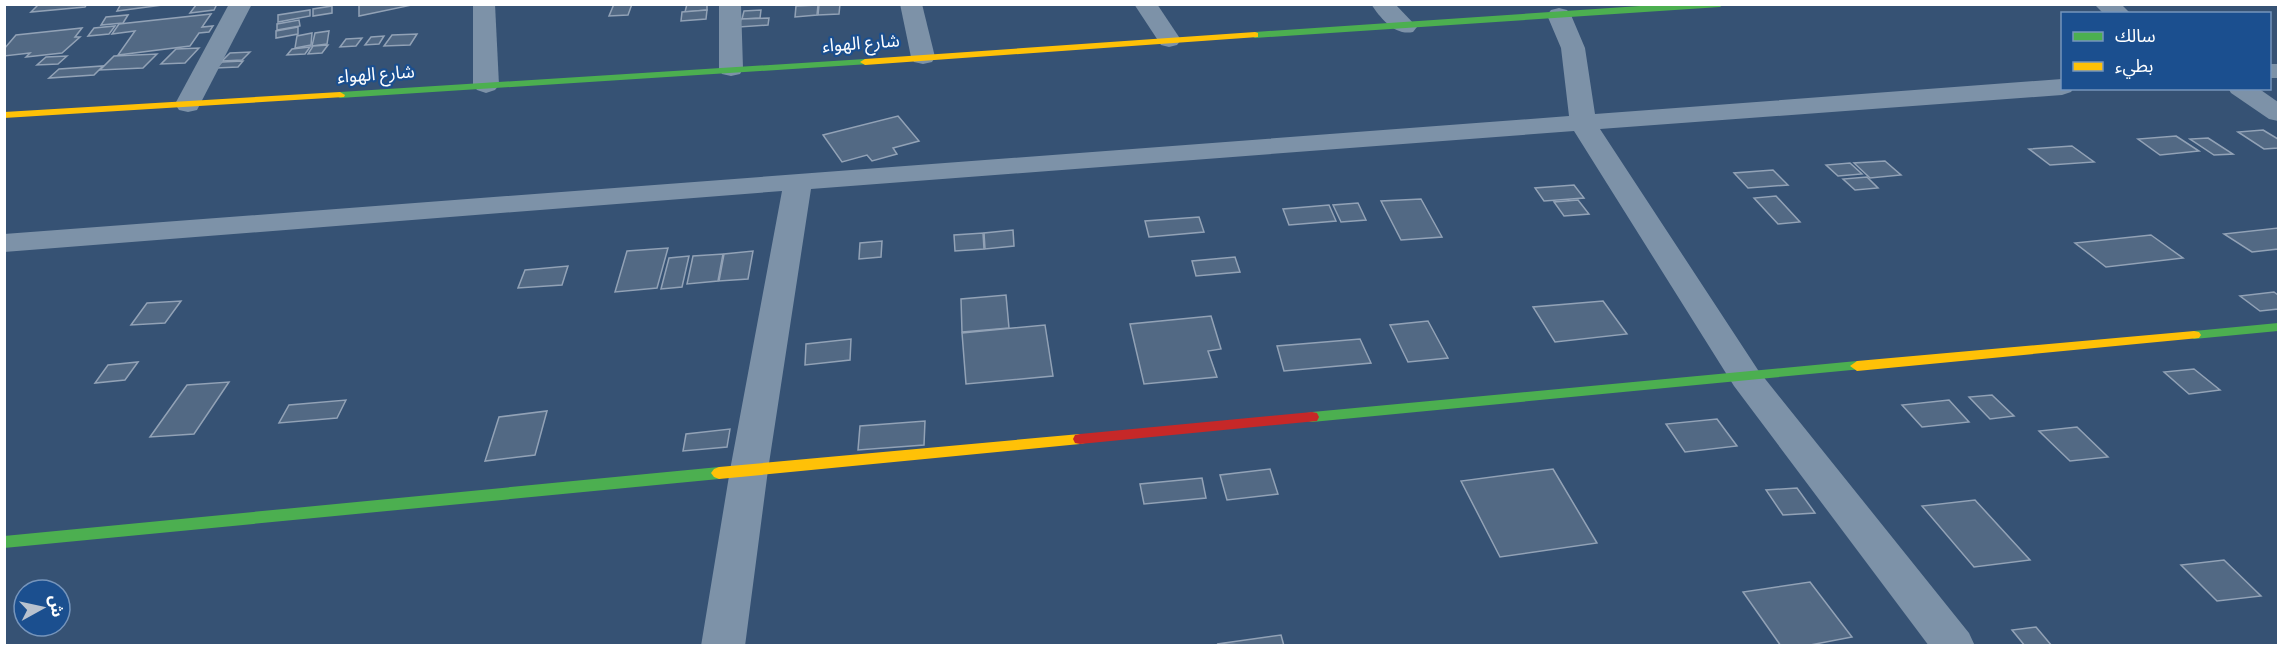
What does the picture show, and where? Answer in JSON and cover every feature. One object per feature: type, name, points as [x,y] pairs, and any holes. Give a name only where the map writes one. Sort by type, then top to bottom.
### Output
[{"type":"street","points":[[188,104],[241,4]]},
{"type":"street","points":[[484,4],[486,85]]},
{"type":"street","points":[[730,4],[731,69]]},
{"type":"street","points":[[911,4],[922,57]]},
{"type":"street","points":[[1145,4],[1169,40]]},
{"type":"street","points":[[1382,4],[1405,27]]},
{"type":"street","name":"شارع الهواء","points":[[4,115],[1169,40],[1405,27],[1629,7],[1720,4]]},
{"type":"street","points":[[1559,15],[1572,48],[1583,124],[1746,378],[1954,645]]},
{"type":"street","points":[[4,243],[798,181],[2061,87]]},
{"type":"street","points":[[2243,90],[2278,113]]},
{"type":"street","points":[[723,645],[749,470],[798,181]]},
{"type":"street","points":[[4,542],[2278,327]]},
{"type":"building","points":[[39,4],[87,4],[85,7],[31,12]]},
{"type":"building","points":[[121,4],[170,4],[117,11]]},
{"type":"building","points":[[217,4],[214,10],[190,13],[196,5]]},
{"type":"building","points":[[359,4],[412,4],[412,5],[359,16]]},
{"type":"building","points":[[614,4],[632,4],[628,15],[609,16]]},
{"type":"building","points":[[687,4],[707,4],[707,10],[685,12]]},
{"type":"building","points":[[840,4],[839,14],[818,15],[819,5]]},
{"type":"building","points":[[818,5],[817,15],[795,17],[796,6]]},
{"type":"building","points":[[332,6],[332,13],[313,16],[313,9]]},
{"type":"building","points":[[310,10],[310,16],[278,22],[278,15]]},
{"type":"building","points":[[707,10],[706,19],[681,21],[682,12]]},
{"type":"building","points":[[761,10],[760,18],[742,19],[744,11]]},
{"type":"building","points":[[211,14],[202,27],[213,26],[209,32],[199,33],[190,46],[118,55],[135,31],[112,34],[119,24]]},
{"type":"building","points":[[128,15],[123,23],[101,25],[106,17]]},
{"type":"building","points":[[769,18],[768,25],[739,27],[741,19]]},
{"type":"building","points":[[299,20],[300,26],[277,30],[277,24]]},
{"type":"building","points":[[115,26],[109,34],[88,36],[94,28]]},
{"type":"building","points":[[298,27],[298,34],[276,38],[276,31]]},
{"type":"building","points":[[82,28],[75,37],[80,37],[62,53],[26,57],[30,53],[4,56],[4,49],[16,35]]},
{"type":"building","points":[[329,31],[327,44],[312,46],[315,33]]},
{"type":"building","points":[[312,33],[311,45],[295,48],[297,36]]},
{"type":"building","points":[[417,34],[410,45],[384,46],[392,35]]},
{"type":"building","points":[[384,36],[379,44],[365,45],[371,37]]},
{"type":"building","points":[[362,38],[356,46],[340,47],[346,39]]},
{"type":"building","points":[[328,45],[322,53],[308,54],[313,46]]},
{"type":"building","points":[[310,47],[305,54],[287,55],[292,49]]},
{"type":"building","points":[[199,48],[185,63],[161,64],[176,49]]},
{"type":"building","points":[[250,52],[242,60],[222,61],[230,53]]},
{"type":"building","points":[[157,54],[143,68],[100,70],[114,56]]},
{"type":"building","points":[[67,56],[58,64],[37,65],[46,57]]},
{"type":"building","points":[[243,61],[238,67],[216,68],[222,62]]},
{"type":"building","points":[[103,66],[94,75],[49,78],[59,69]]},
{"type":"building","points":[[898,116],[919,141],[893,148],[897,154],[872,161],[867,155],[842,162],[823,135]]},
{"type":"building","points":[[2263,130],[2278,139],[2278,148],[2264,149],[2238,132]]},
{"type":"building","points":[[2176,136],[2199,151],[2160,155],[2138,139]]},
{"type":"building","points":[[2208,138],[2233,154],[2214,155],[2190,139]]},
{"type":"building","points":[[2072,146],[2094,162],[2050,165],[2029,149]]},
{"type":"building","points":[[1885,161],[1901,175],[1870,178],[1854,163]]},
{"type":"building","points":[[1850,163],[1862,174],[1838,176],[1826,165]]},
{"type":"building","points":[[1773,170],[1788,185],[1748,188],[1734,173]]},
{"type":"building","points":[[1867,177],[1878,188],[1855,190],[1843,179]]},
{"type":"building","points":[[1574,185],[1584,198],[1544,201],[1535,188]]},
{"type":"building","points":[[1776,196],[1800,222],[1778,224],[1754,198]]},
{"type":"building","points":[[1421,199],[1442,237],[1401,240],[1381,201]]},
{"type":"building","points":[[1578,200],[1589,214],[1564,216],[1554,202]]},
{"type":"building","points":[[1358,203],[1366,220],[1341,222],[1333,205]]},
{"type":"building","points":[[1329,205],[1336,221],[1289,225],[1283,209]]},
{"type":"building","points":[[1199,217],[1204,232],[1149,237],[1145,221]]},
{"type":"building","points":[[2278,228],[2278,249],[2252,252],[2224,234]]},
{"type":"building","points":[[1013,230],[1014,246],[985,249],[984,233]]},
{"type":"building","points":[[983,233],[984,249],[955,251],[954,235]]},
{"type":"building","points":[[2151,235],[2183,258],[2106,267],[2075,243]]},
{"type":"building","points":[[882,241],[881,257],[859,259],[860,243]]},
{"type":"building","points":[[668,248],[657,288],[615,292],[627,251]]},
{"type":"building","points":[[753,251],[748,279],[719,281],[724,254]]},
{"type":"building","points":[[723,254],[718,281],[687,284],[693,256]]},
{"type":"building","points":[[689,256],[682,287],[661,289],[669,258]]},
{"type":"building","points":[[1235,257],[1240,272],[1196,276],[1192,261]]},
{"type":"building","points":[[568,266],[562,285],[518,288],[525,270]]},
{"type":"building","points":[[2274,292],[2278,295],[2278,309],[2260,311],[2240,296]]},
{"type":"building","points":[[1006,295],[1009,328],[962,332],[961,299]]},
{"type":"building","points":[[181,301],[165,323],[131,325],[147,303]]},
{"type":"building","points":[[1603,301],[1627,334],[1555,342],[1533,307]]},
{"type":"building","points":[[1211,316],[1221,349],[1208,351],[1217,377],[1144,384],[1130,324]]},
{"type":"building","points":[[1428,321],[1448,358],[1408,362],[1390,325]]},
{"type":"building","points":[[1045,325],[1053,376],[966,384],[962,333]]},
{"type":"building","points":[[851,339],[850,360],[805,365],[806,344]]},
{"type":"building","points":[[1360,339],[1371,363],[1284,371],[1277,346]]},
{"type":"building","points":[[138,362],[125,380],[95,383],[108,365]]},
{"type":"building","points":[[2194,369],[2220,390],[2189,394],[2164,372]]},
{"type":"building","points":[[229,382],[194,434],[150,437],[187,385]]},
{"type":"building","points":[[1992,395],[2014,416],[1990,419],[1969,397]]},
{"type":"building","points":[[346,400],[337,418],[279,423],[289,405]]},
{"type":"building","points":[[1949,400],[1969,422],[1922,427],[1902,405]]},
{"type":"building","points":[[547,411],[535,455],[485,461],[499,417]]},
{"type":"building","points":[[1717,419],[1737,446],[1685,452],[1666,424]]},
{"type":"building","points":[[925,421],[924,445],[858,450],[860,426]]},
{"type":"building","points":[[2077,427],[2108,457],[2070,461],[2039,431]]},
{"type":"building","points":[[730,429],[727,447],[683,451],[686,434]]},
{"type":"building","points":[[1270,469],[1278,494],[1227,500],[1220,475]]},
{"type":"building","points":[[1553,469],[1597,543],[1500,557],[1461,481]]},
{"type":"building","points":[[1202,478],[1206,498],[1144,504],[1140,484]]},
{"type":"building","points":[[1797,488],[1815,513],[1783,515],[1766,490]]},
{"type":"building","points":[[1975,500],[2030,560],[1974,567],[1922,506]]},
{"type":"building","points":[[2224,560],[2261,596],[2217,601],[2181,565]]},
{"type":"building","points":[[1810,582],[1852,637],[1805,646],[1781,646],[1743,592]]},
{"type":"building","points":[[2036,627],[2052,646],[2025,646],[2012,630]]},
{"type":"building","points":[[1281,635],[1284,646],[1217,644]]},
{"type":"traffic: fast","points":[[1255,35],[1720,4]]},
{"type":"traffic: fast","points":[[340,95],[865,62]]},
{"type":"traffic: fast","points":[[2194,335],[2278,327]]},
{"type":"traffic: fast","points":[[1312,417],[1857,366]]},
{"type":"traffic: fast","points":[[4,542],[719,473]]},
{"type":"traffic: slow","points":[[865,62],[1255,35]]},
{"type":"traffic: slow","points":[[4,115],[340,95]]},
{"type":"traffic: slow","points":[[1857,366],[2194,335]]},
{"type":"traffic: slow","points":[[719,473],[1080,439]]},
{"type":"traffic: jam","points":[[1080,439],[1312,417]]}]
